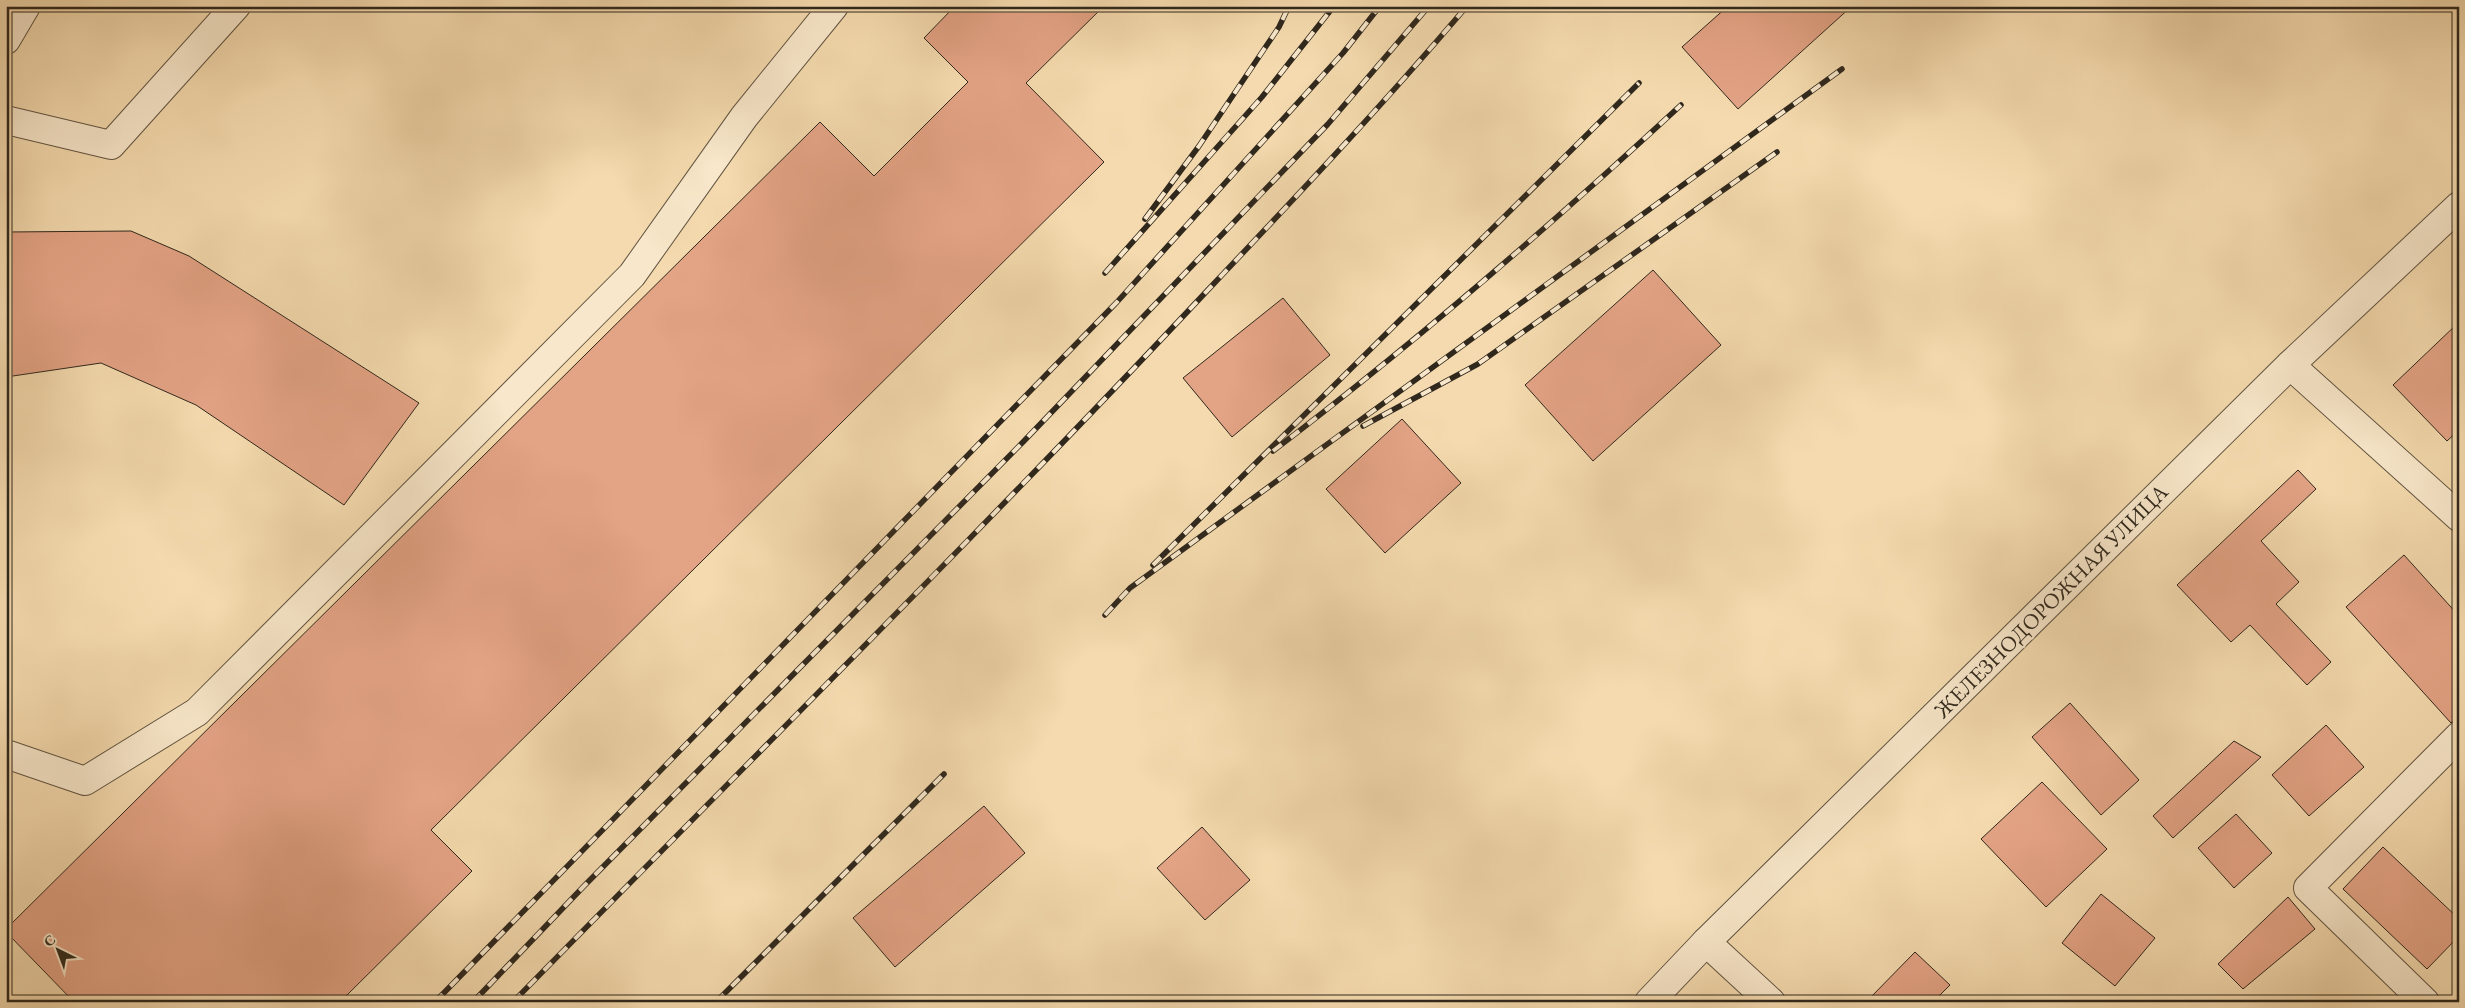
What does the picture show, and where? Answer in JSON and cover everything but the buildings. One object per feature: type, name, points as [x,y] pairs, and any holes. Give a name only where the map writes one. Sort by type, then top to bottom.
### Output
[{"type":"street","points":[[6,40],[26,6]]},
{"type":"street","points":[[6,120],[110,144],[236,6]]},
{"type":"street","points":[[6,754],[85,781],[196,712],[632,275],[744,117],[834,6]]},
{"type":"street","name":"ЖЕЛЕЗНОДОРОЖНАЯ УЛИЦА","points":[[1649,1002],[1706,942],[2290,365],[2459,206]]},
{"type":"street","points":[[2290,365],[2459,517]]},
{"type":"street","points":[[2425,1002],[2308,888],[2459,736]]},
{"type":"street","points":[[1706,942],[1771,1002]]},
{"type":"railway","points":[[1145,219],[1199,146],[1279,27],[1289,6]]},
{"type":"railway","points":[[1105,273],[1262,97],[1334,6]]},
{"type":"railway","points":[[435,1002],[1117,302],[1343,53],[1380,6]]},
{"type":"railway","points":[[473,1002],[585,885],[1024,441],[1328,124],[1429,6]]},
{"type":"railway","points":[[513,1002],[948,561],[1120,383],[1338,151],[1467,6]]},
{"type":"railway","points":[[1105,615],[1130,588],[1842,69]]},
{"type":"railway","points":[[1153,565],[1639,83]]},
{"type":"railway","points":[[1273,451],[1481,283],[1681,105]]},
{"type":"railway","points":[[1363,426],[1478,364],[1777,152]]},
{"type":"railway","points":[[716,1002],[944,774]]}]
